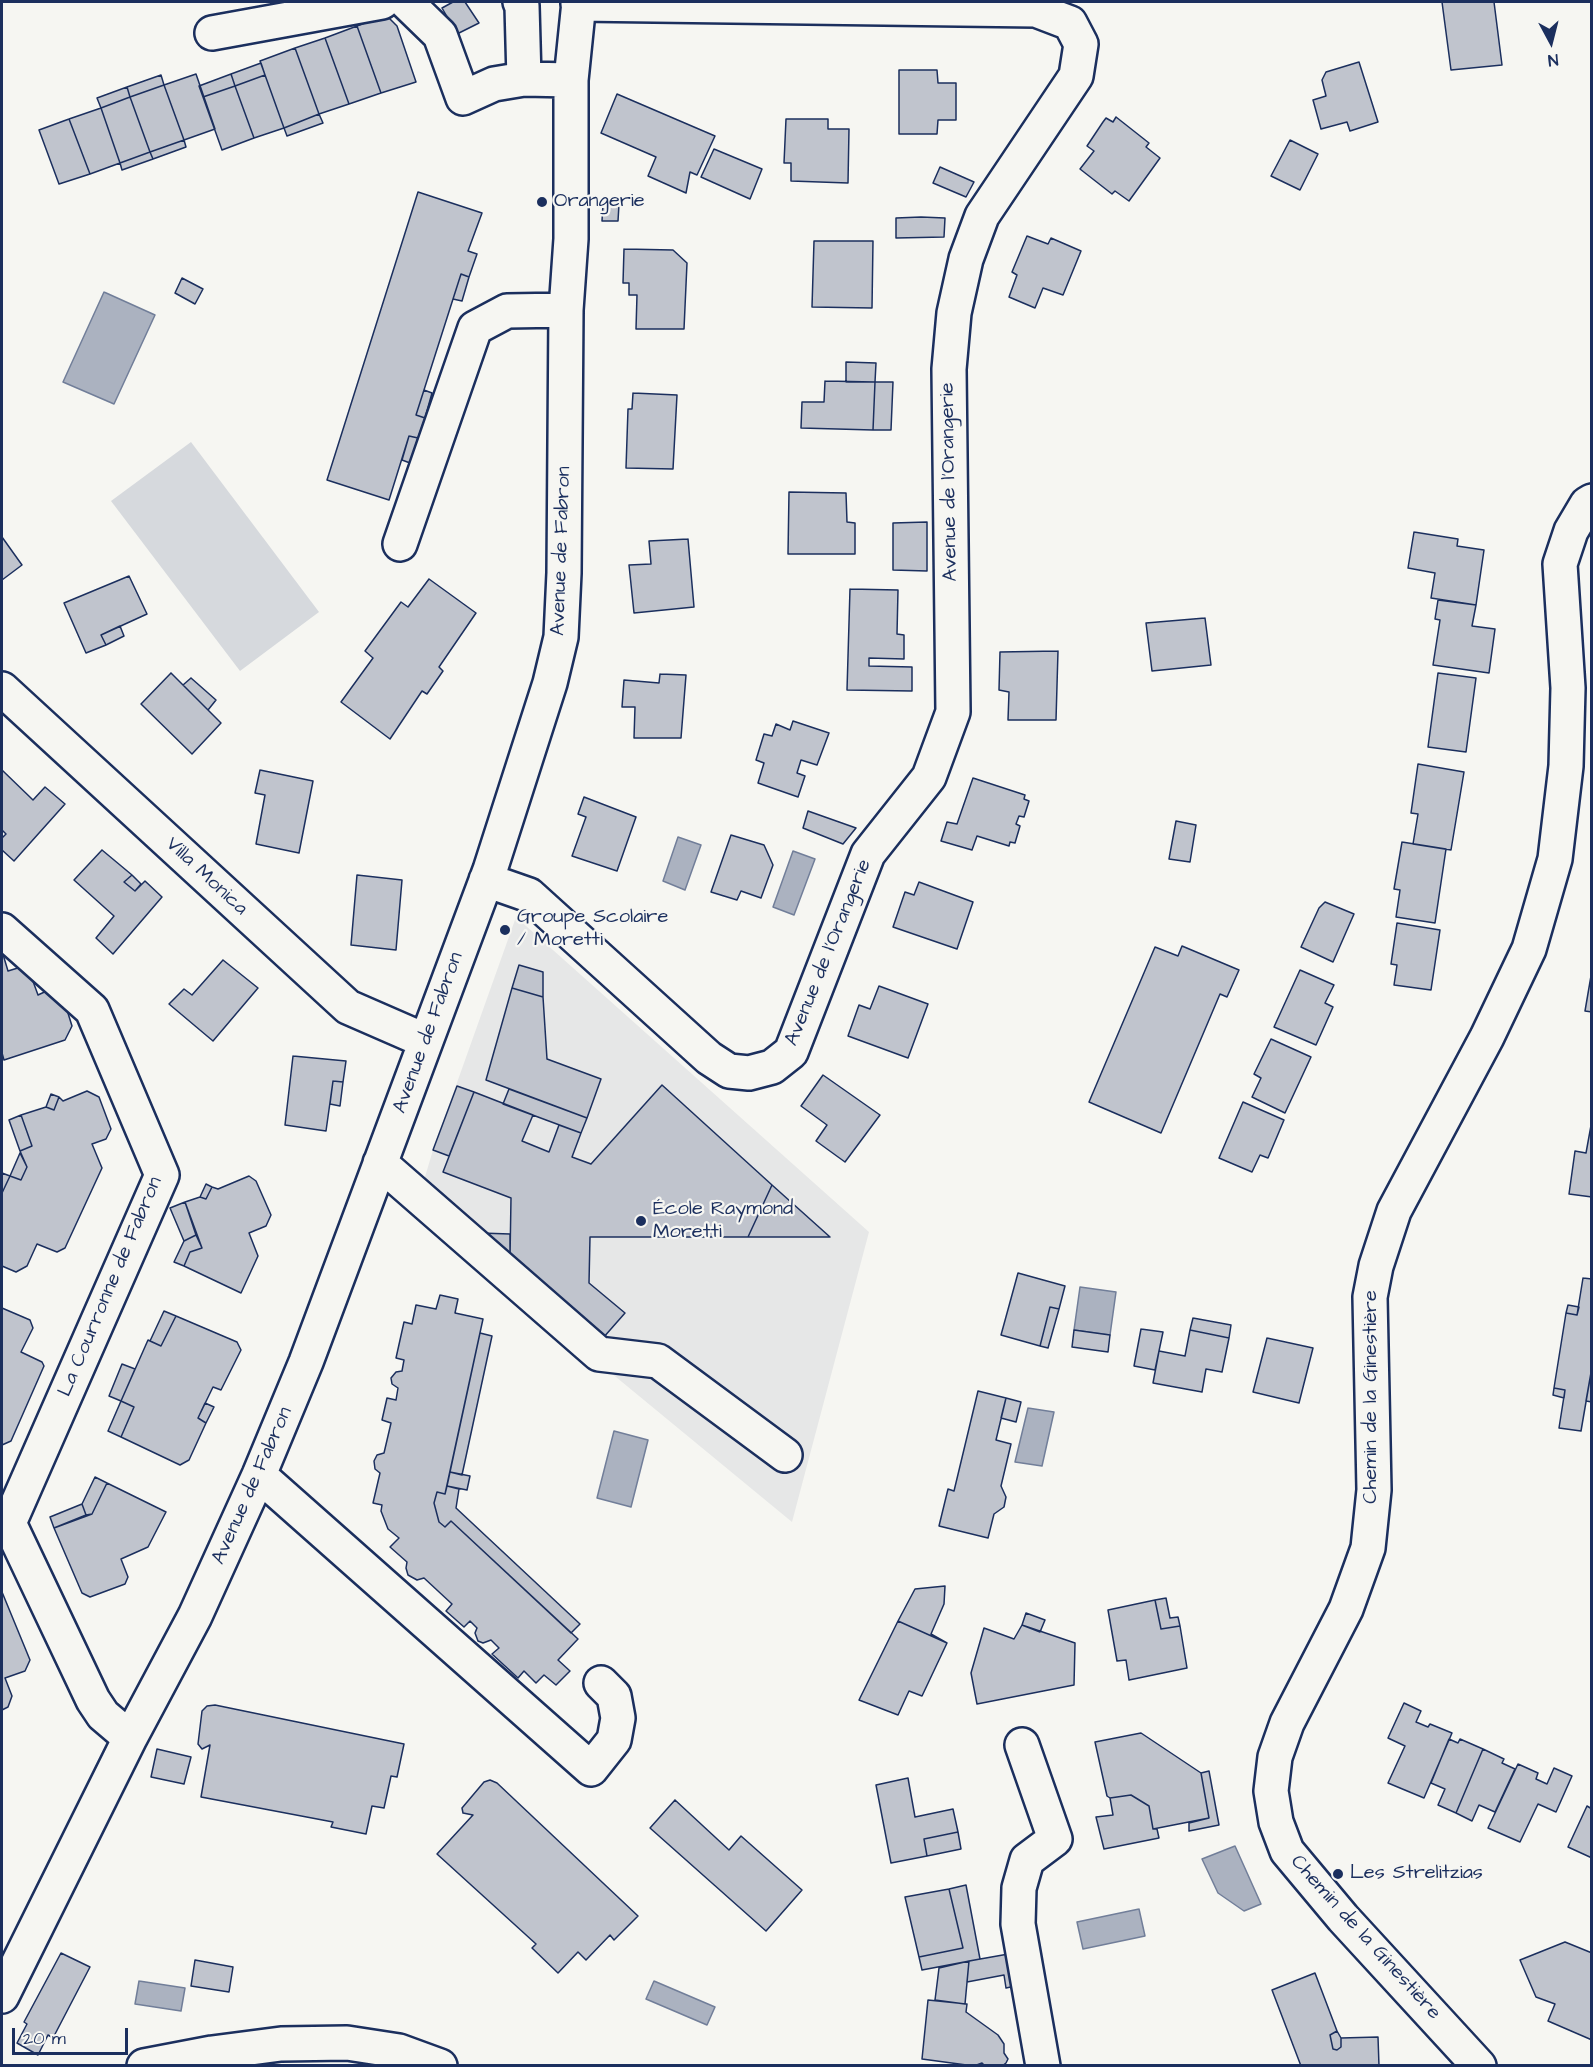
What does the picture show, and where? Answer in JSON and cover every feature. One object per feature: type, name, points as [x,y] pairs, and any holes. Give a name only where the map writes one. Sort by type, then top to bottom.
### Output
[{"type":"street","points":[[212,33],[382,2]]},
{"type":"street","points":[[406,2],[440,35],[463,98],[494,84],[524,79],[571,80]]},
{"type":"street","points":[[520,2],[524,79]]},
{"type":"street","name":"Avenue de Fabron","points":[[2,1995],[130,1738],[195,1616],[259,1475],[306,1362],[486,880],[550,683],[561,637],[564,573],[567,310],[571,239],[569,184],[571,80],[578,3]]},
{"type":"street","name":"Avenue de l'Orangerie","points":[[486,880],[529,895],[709,1058],[729,1071],[749,1073],[772,1067],[791,1052],[868,854],[929,777],[953,712],[949,369],[954,313],[966,259],[982,216],[1076,76],[1081,44],[1070,23],[1036,10],[578,3]]},
{"type":"street","points":[[400,544],[475,328],[507,311],[567,310]]},
{"type":"street","name":"Chemin de la Ginestière","points":[[1479,2066],[1343,1918],[1287,1851],[1276,1822],[1271,1791],[1275,1757],[1287,1723],[1346,1609],[1368,1548],[1374,1490],[1370,1297],[1376,1266],[1394,1211],[1487,1037],[1528,949],[1555,859],[1566,766],[1568,688],[1560,564],[1571,531],[1587,504],[1592,501]]},
{"type":"street","name":"Villa Monica","points":[[2,689],[348,1007],[426,1041]]},
{"type":"street","name":"La Courronne de Fabron","points":[[2,930],[92,1010],[162,1175],[9,1523],[79,1671],[103,1714],[130,1738]]},
{"type":"street","points":[[380,1163],[599,1354],[657,1361],[785,1455]]},
{"type":"street","points":[[259,1475],[591,1769],[614,1740],[618,1718],[614,1696],[601,1683]]},
{"type":"street","points":[[1022,1745],[1054,1839],[1028,1860],[1019,1888],[1018,1924],[1043,2066]]},
{"type":"street","points":[[144,2066],[212,2053],[281,2044],[347,2043],[399,2051],[440,2066]]},
{"type":"shaded area","points":[[104,292],[155,315],[114,404],[63,382]]},
{"type":"shaded area","points":[[191,442],[319,612],[240,671],[111,501]]},
{"type":"shaded area","points":[[678,837],[701,845],[685,890],[663,881]]},
{"type":"shaded area","points":[[793,851],[815,859],[794,915],[773,907]]},
{"type":"shaded area","name":"École Raymond Moretti","points":[[516,917],[869,1232],[792,1522],[412,1209],[419,1197],[433,1150]]},
{"type":"shaded area","points":[[1080,1287],[1116,1292],[1110,1335],[1074,1330]]},
{"type":"shaded area","points":[[1028,1408],[1054,1412],[1042,1466],[1015,1462]]},
{"type":"shaded area","points":[[614,1431],[648,1440],[631,1507],[597,1498]]},
{"type":"shaded area","points":[[1235,1846],[1261,1904],[1244,1911],[1218,1893],[1202,1859]]},
{"type":"shaded area","points":[[1139,1909],[1145,1936],[1083,1949],[1077,1922]]},
{"type":"shaded area","points":[[139,1981],[185,1988],[181,2011],[135,2004]]},
{"type":"shaded area","points":[[654,1981],[715,2007],[707,2025],[646,1999]]},
{"type":"building","points":[[453,2],[465,2],[479,23],[457,34],[442,8]]},
{"type":"building","points":[[1442,2],[1494,2],[1502,65],[1451,70]]},
{"type":"building","points":[[386,15],[397,26],[416,82],[381,93],[357,26]]},
{"type":"building","points":[[357,26],[381,93],[349,104],[325,38]]},
{"type":"building","points":[[325,38],[349,104],[319,114],[295,48]]},
{"type":"building","points":[[295,48],[319,114],[284,128],[260,61]]},
{"type":"building","points":[[1359,62],[1378,122],[1350,131],[1347,122],[1321,129],[1313,100],[1326,96],[1322,80],[1326,72]]},
{"type":"building","points":[[261,63],[265,75],[235,86],[231,74]]},
{"type":"building","points":[[899,70],[937,70],[938,83],[956,83],[956,120],[938,120],[937,134],[899,134]]},
{"type":"building","points":[[196,74],[215,129],[184,140],[164,85]]},
{"type":"building","points":[[231,74],[235,86],[203,97],[199,86]]},
{"type":"building","points":[[161,75],[164,85],[130,97],[127,87]]},
{"type":"building","points":[[265,75],[284,128],[254,138],[235,86]]},
{"type":"building","points":[[164,85],[184,140],[150,152],[130,97]]},
{"type":"building","points":[[235,86],[254,138],[222,150],[203,97]]},
{"type":"building","points":[[127,87],[130,97],[101,108],[97,98]]},
{"type":"building","points":[[617,94],[715,136],[697,175],[690,172],[686,193],[648,176],[656,157],[601,133]]},
{"type":"building","points":[[130,97],[150,152],[120,163],[101,108]]},
{"type":"building","points":[[101,108],[120,163],[90,174],[69,119]]},
{"type":"building","points":[[319,114],[323,123],[287,136],[284,128]]},
{"type":"building","points":[[1116,117],[1149,143],[1146,147],[1160,158],[1129,201],[1115,191],[1112,194],[1080,169],[1094,151],[1087,146],[1103,122],[1106,118],[1113,122]]},
{"type":"building","points":[[69,119],[90,174],[59,184],[39,130]]},
{"type":"building","points":[[786,119],[828,119],[828,129],[849,129],[848,183],[791,181],[791,163],[784,163]]},
{"type":"building","points":[[184,140],[186,147],[153,159],[150,152]]},
{"type":"building","points":[[1290,140],[1318,154],[1300,190],[1271,176]]},
{"type":"building","points":[[714,149],[762,169],[750,199],[701,177]]},
{"type":"building","points":[[150,152],[153,159],[122,170],[120,163]]},
{"type":"building","points":[[940,167],[974,182],[966,197],[933,183]]},
{"type":"building","points":[[418,192],[482,213],[468,251],[477,254],[469,277],[461,274],[416,415],[425,418],[418,438],[409,436],[389,500],[327,480]]},
{"type":"building","points":[[603,204],[619,204],[618,221],[602,221]]},
{"type":"building","points":[[896,218],[945,218],[944,237],[896,238]]},
{"type":"building","points":[[1027,236],[1048,244],[1051,238],[1081,251],[1063,295],[1043,288],[1035,308],[1009,297],[1017,275],[1012,272]]},
{"type":"building","points":[[814,241],[873,241],[872,308],[812,307]]},
{"type":"building","points":[[624,249],[673,250],[687,263],[684,329],[636,329],[637,295],[629,295],[629,283],[623,283]]},
{"type":"building","points":[[461,274],[469,277],[462,301],[453,299]]},
{"type":"building","points":[[182,278],[203,289],[195,304],[175,293]]},
{"type":"building","points":[[846,362],[876,363],[875,382],[846,382]]},
{"type":"building","points":[[825,381],[875,382],[873,430],[801,428],[802,402],[824,402]]},
{"type":"building","points":[[875,382],[893,382],[891,430],[873,430]]},
{"type":"building","points":[[424,390],[432,393],[425,418],[416,415]]},
{"type":"building","points":[[633,393],[677,395],[673,469],[626,468],[628,409],[632,409]]},
{"type":"building","points":[[409,436],[418,438],[410,463],[402,460]]},
{"type":"building","points":[[789,492],[846,493],[847,522],[855,523],[855,554],[788,554]]},
{"type":"building","points":[[927,522],[927,571],[893,570],[893,523]]},
{"type":"building","points":[[1414,532],[1458,539],[1457,546],[1484,550],[1476,605],[1431,598],[1435,573],[1408,568]]},
{"type":"building","points":[[2,537],[22,565],[2,580]]},
{"type":"building","points":[[688,539],[694,607],[634,613],[629,565],[651,564],[649,541]]},
{"type":"building","points":[[129,576],[147,614],[101,635],[106,645],[86,653],[64,603]]},
{"type":"building","points":[[429,579],[476,613],[439,667],[443,671],[427,694],[422,691],[390,739],[341,702],[373,658],[365,651],[401,602],[408,607]]},
{"type":"building","points":[[850,589],[898,590],[897,634],[904,635],[904,659],[869,658],[869,666],[912,667],[912,691],[847,690]]},
{"type":"building","points":[[1438,600],[1476,605],[1472,626],[1495,629],[1489,673],[1433,665],[1440,620],[1435,619]]},
{"type":"building","points":[[1205,618],[1211,665],[1152,671],[1146,623]]},
{"type":"building","points":[[120,626],[124,636],[106,645],[101,635]]},
{"type":"building","points":[[1058,651],[1056,720],[1008,720],[1009,692],[999,690],[1000,652]]},
{"type":"building","points":[[171,673],[221,723],[192,754],[141,704]]},
{"type":"building","points":[[1438,673],[1476,678],[1466,752],[1428,747]]},
{"type":"building","points":[[660,674],[686,675],[681,738],[634,738],[635,707],[622,707],[624,680],[659,683]]},
{"type":"building","points":[[191,678],[216,700],[208,710],[183,685]]},
{"type":"building","points":[[793,721],[829,733],[817,765],[801,760],[797,773],[805,776],[798,797],[758,783],[764,763],[756,760],[764,734],[772,736],[776,724],[790,730]]},
{"type":"building","points":[[1418,764],[1464,772],[1451,850],[1413,844],[1418,814],[1411,813]]},
{"type":"building","points":[[2,770],[33,800],[45,787],[65,804],[14,861],[2,850],[2,838],[6,834],[2,830]]},
{"type":"building","points":[[260,770],[313,781],[299,853],[256,844],[265,795],[255,793]]},
{"type":"building","points":[[973,778],[1025,795],[1024,799],[1029,801],[1024,817],[1019,816],[1016,824],[1020,826],[1015,843],[1010,842],[1009,846],[977,836],[972,850],[941,841],[947,822],[957,824]]},
{"type":"building","points":[[584,797],[636,817],[617,871],[572,856],[586,817],[578,814]]},
{"type":"building","points":[[808,811],[856,828],[843,844],[803,828]]},
{"type":"building","points":[[1176,821],[1196,825],[1190,862],[1169,859]]},
{"type":"building","points":[[731,835],[764,845],[773,865],[761,898],[741,891],[737,900],[711,892]]},
{"type":"building","points":[[1402,842],[1446,849],[1435,923],[1396,917],[1400,890],[1394,889]]},
{"type":"building","points":[[102,850],[132,875],[124,882],[135,891],[145,881],[162,897],[113,954],[96,938],[114,916],[74,880]]},
{"type":"building","points":[[132,875],[141,884],[135,891],[124,882]]},
{"type":"building","points":[[357,875],[402,880],[396,950],[351,945]]},
{"type":"building","points":[[919,882],[973,902],[957,949],[893,927],[905,892],[914,895]]},
{"type":"building","points":[[1325,902],[1354,914],[1333,962],[1301,947],[1319,908]]},
{"type":"building","points":[[1397,923],[1440,930],[1431,990],[1394,985],[1397,965],[1391,964]]},
{"type":"building","points":[[1182,946],[1239,970],[1227,997],[1220,994],[1161,1133],[1089,1102],[1155,947],[1178,956]]},
{"type":"building","points":[[2,951],[8,971],[21,967],[30,973],[38,995],[53,988],[62,994],[72,1026],[65,1040],[4,1060],[2,1053]]},
{"type":"building","points":[[223,960],[258,988],[213,1041],[169,1004],[184,989],[192,995]]},
{"type":"building","points":[[519,965],[543,972],[543,997],[512,988]]},
{"type":"building","points":[[1300,970],[1334,985],[1325,1003],[1333,1007],[1316,1045],[1274,1027]]},
{"type":"building","points":[[1592,970],[1592,1012],[1585,1011]]},
{"type":"building","points":[[879,986],[928,1004],[908,1058],[848,1036],[859,1005],[870,1009]]},
{"type":"building","points":[[512,988],[543,997],[547,1059],[601,1079],[587,1118],[486,1080]]},
{"type":"building","points":[[1271,1039],[1311,1057],[1285,1113],[1252,1097],[1261,1078],[1254,1074]]},
{"type":"building","points":[[293,1056],[346,1061],[343,1082],[333,1081],[326,1131],[285,1125]]},
{"type":"building","points":[[823,1075],[880,1115],[845,1162],[816,1141],[827,1125],[801,1106]]},
{"type":"building","points":[[333,1081],[343,1082],[340,1106],[330,1104]]},
{"type":"building","points":[[662,1085],[772,1185],[748,1237],[590,1237],[589,1283],[625,1313],[603,1338],[510,1258],[511,1198],[443,1172],[474,1092],[533,1115],[522,1141],[549,1152],[559,1125],[581,1133],[572,1157],[591,1164]]},
{"type":"building","points":[[457,1086],[474,1092],[449,1156],[433,1150]]},
{"type":"building","points":[[509,1089],[587,1118],[581,1133],[503,1104]]},
{"type":"building","points":[[87,1091],[99,1097],[111,1129],[106,1139],[92,1144],[102,1168],[65,1248],[57,1252],[37,1244],[27,1266],[16,1272],[2,1266],[2,1193],[10,1176],[21,1180],[27,1167],[20,1151],[32,1146],[21,1115],[46,1107],[54,1110],[59,1097],[63,1101]]},
{"type":"building","points":[[51,1094],[59,1097],[54,1110],[46,1107]]},
{"type":"building","points":[[1243,1102],[1284,1120],[1268,1158],[1260,1155],[1252,1172],[1219,1158]]},
{"type":"building","points":[[21,1115],[32,1146],[20,1151],[9,1120]]},
{"type":"building","points":[[1592,1120],[1592,1197],[1569,1194],[1575,1151],[1586,1153]]},
{"type":"building","points":[[20,1153],[27,1167],[21,1180],[10,1176]]},
{"type":"building","points":[[2,1173],[10,1176],[2,1193]]},
{"type":"building","points":[[249,1176],[256,1181],[271,1215],[266,1226],[249,1233],[258,1256],[241,1293],[184,1266],[190,1252],[202,1248],[185,1202],[200,1197],[206,1199],[212,1187],[218,1189]]},
{"type":"building","points":[[206,1184],[212,1187],[206,1199],[200,1197]]},
{"type":"building","points":[[772,1185],[830,1237],[748,1237]]},
{"type":"building","points":[[185,1202],[196,1235],[184,1241],[170,1208]]},
{"type":"building","points":[[480,1233],[510,1234],[510,1258]]},
{"type":"building","points":[[196,1235],[202,1248],[190,1252],[184,1266],[174,1262],[184,1241]]},
{"type":"building","points":[[1018,1273],[1065,1286],[1059,1309],[1050,1307],[1040,1346],[1001,1335]]},
{"type":"building","points":[[1583,1278],[1592,1279],[1592,1367],[1581,1431],[1559,1428],[1565,1390],[1554,1388],[1566,1313],[1577,1315]]},
{"type":"building","points":[[440,1295],[458,1299],[455,1313],[483,1319],[445,1494],[437,1492],[434,1503],[439,1522],[445,1527],[451,1521],[578,1639],[558,1660],[570,1671],[556,1685],[544,1675],[536,1683],[524,1671],[518,1678],[492,1654],[499,1648],[491,1640],[483,1643],[478,1641],[475,1633],[477,1628],[470,1621],[464,1627],[446,1611],[452,1604],[424,1578],[417,1580],[408,1575],[407,1562],[390,1547],[399,1538],[388,1529],[381,1511],[382,1505],[373,1503],[380,1473],[375,1469],[374,1461],[377,1455],[384,1453],[391,1423],[382,1420],[387,1398],[396,1400],[398,1388],[392,1384],[391,1378],[396,1372],[402,1371],[404,1360],[396,1358],[404,1322],[412,1324],[416,1305],[436,1309]]},
{"type":"building","points":[[1568,1305],[1579,1307],[1577,1315],[1566,1313]]},
{"type":"building","points":[[1050,1307],[1059,1309],[1048,1348],[1040,1346]]},
{"type":"building","points":[[2,1308],[30,1320],[33,1328],[21,1352],[42,1362],[44,1366],[11,1441],[2,1445]]},
{"type":"building","points":[[164,1311],[176,1316],[161,1346],[150,1341]]},
{"type":"building","points":[[176,1316],[237,1342],[241,1350],[221,1390],[213,1387],[198,1418],[206,1423],[189,1460],[180,1465],[121,1437],[134,1407],[121,1401],[148,1340],[161,1346]]},
{"type":"building","points":[[1193,1318],[1231,1325],[1229,1338],[1190,1330]]},
{"type":"building","points":[[1141,1329],[1163,1332],[1155,1370],[1134,1366]]},
{"type":"building","points":[[1074,1330],[1110,1335],[1108,1352],[1072,1347]]},
{"type":"building","points":[[1190,1330],[1229,1338],[1222,1372],[1206,1369],[1202,1392],[1153,1383],[1159,1351],[1185,1356]]},
{"type":"building","points":[[480,1333],[492,1336],[462,1475],[450,1472]]},
{"type":"building","points":[[1267,1338],[1313,1348],[1299,1403],[1253,1392]]},
{"type":"building","points":[[122,1364],[135,1369],[121,1401],[109,1396]]},
{"type":"building","points":[[1592,1367],[1592,1402],[1586,1401]]},
{"type":"building","points":[[1554,1388],[1565,1390],[1564,1398],[1553,1395]]},
{"type":"building","points":[[978,1391],[1006,1398],[996,1440],[1011,1444],[1001,1486],[1006,1497],[1004,1507],[994,1514],[988,1538],[939,1526],[948,1489],[954,1491]]},
{"type":"building","points":[[1006,1398],[1021,1402],[1016,1422],[1001,1418]]},
{"type":"building","points":[[121,1401],[134,1407],[121,1437],[108,1431]]},
{"type":"building","points":[[205,1403],[214,1407],[206,1423],[198,1418]]},
{"type":"building","points":[[450,1472],[470,1476],[467,1490],[447,1486]]},
{"type":"building","points":[[95,1477],[107,1483],[92,1514],[86,1515],[82,1504]]},
{"type":"building","points":[[107,1483],[166,1512],[148,1547],[121,1559],[128,1577],[125,1584],[90,1597],[82,1593],[54,1528],[92,1514]]},
{"type":"building","points":[[447,1486],[459,1489],[456,1508],[580,1624],[571,1633],[451,1521],[445,1527],[439,1522],[434,1503],[437,1492],[445,1494]]},
{"type":"building","points":[[82,1504],[86,1515],[54,1528],[50,1517]]},
{"type":"building","points":[[945,1586],[944,1604],[931,1634],[947,1643],[898,1621],[915,1589]]},
{"type":"building","points":[[2,1592],[30,1660],[25,1671],[5,1678],[12,1696],[8,1707],[2,1710]]},
{"type":"building","points":[[1166,1598],[1170,1618],[1178,1617],[1180,1626],[1161,1629],[1155,1600]]},
{"type":"building","points":[[1155,1600],[1161,1629],[1180,1626],[1187,1668],[1129,1680],[1126,1660],[1117,1661],[1108,1610]]},
{"type":"building","points":[[1026,1613],[1045,1620],[1040,1632],[1022,1625]]},
{"type":"building","points":[[898,1621],[947,1643],[922,1696],[909,1691],[898,1715],[859,1700]]},
{"type":"building","points":[[1022,1625],[1075,1643],[1074,1685],[977,1704],[971,1673],[984,1628],[1014,1639]]},
{"type":"building","points":[[1404,1703],[1421,1711],[1416,1722],[1428,1727],[1430,1724],[1452,1733],[1424,1798],[1388,1783],[1405,1746],[1388,1738]]},
{"type":"building","points":[[215,1705],[404,1744],[397,1777],[391,1776],[384,1808],[372,1806],[366,1834],[331,1827],[333,1822],[201,1797],[210,1745],[202,1749],[198,1744],[202,1711],[207,1706]]},
{"type":"building","points":[[1141,1733],[1201,1773],[1209,1818],[1153,1829],[1149,1806],[1131,1795],[1110,1798],[1107,1796],[1095,1742]]},
{"type":"building","points":[[1449,1739],[1458,1743],[1460,1739],[1483,1749],[1456,1813],[1438,1805],[1445,1789],[1431,1783]]},
{"type":"building","points":[[157,1749],[191,1757],[184,1784],[151,1777]]},
{"type":"building","points":[[1483,1749],[1504,1759],[1502,1763],[1515,1769],[1495,1812],[1479,1805],[1472,1821],[1456,1813]]},
{"type":"building","points":[[1518,1764],[1538,1773],[1536,1779],[1547,1784],[1554,1768],[1572,1776],[1556,1812],[1538,1804],[1520,1842],[1488,1828]]},
{"type":"building","points":[[1209,1771],[1219,1825],[1189,1831],[1189,1823],[1209,1818],[1201,1773]]},
{"type":"building","points":[[908,1778],[915,1817],[953,1809],[958,1832],[924,1839],[927,1856],[891,1863],[876,1785]]},
{"type":"building","points":[[490,1780],[497,1783],[638,1916],[614,1940],[610,1935],[586,1960],[578,1952],[558,1973],[532,1948],[536,1944],[437,1854],[473,1815],[463,1813],[462,1808],[484,1782]]},
{"type":"building","points":[[1131,1795],[1149,1806],[1153,1829],[1157,1829],[1159,1838],[1104,1849],[1096,1817],[1113,1815],[1110,1798]]},
{"type":"building","points":[[675,1800],[729,1850],[741,1836],[802,1890],[766,1931],[650,1828]]},
{"type":"building","points":[[1587,1806],[1592,1809],[1592,1858],[1568,1847]]},
{"type":"building","points":[[958,1832],[961,1849],[927,1856],[924,1839]]},
{"type":"building","points":[[966,1885],[980,1959],[922,1970],[919,1957],[963,1948],[949,1889]]},
{"type":"building","points":[[949,1889],[963,1948],[919,1957],[905,1897]]},
{"type":"building","points":[[1565,1942],[1592,1953],[1592,2040],[1548,2021],[1555,2004],[1536,1997],[1520,1960]]},
{"type":"building","points":[[61,1953],[90,1967],[53,2038],[48,2035],[38,2055],[17,2043],[27,2024],[24,2022]]},
{"type":"building","points":[[1014,1953],[1020,1985],[1006,1988],[1004,1975],[967,1982],[969,1961]]},
{"type":"building","points":[[195,1960],[233,1967],[229,1992],[191,1986]]},
{"type":"building","points":[[969,1961],[965,2004],[935,2000],[939,1968]]},
{"type":"building","points":[[1315,1973],[1337,2031],[1330,2035],[1333,2049],[1337,2050],[1341,2047],[1341,2038],[1378,2037],[1379,2066],[1301,2066],[1272,1990]]},
{"type":"building","points":[[928,2000],[967,2004],[966,2012],[998,2035],[1004,2044],[1004,2053],[1008,2059],[1006,2063],[1002,2066],[985,2066],[982,2063],[974,2066],[922,2059]]},
{"type":"building","points":[[1337,2031],[1341,2038],[1341,2047],[1337,2050],[1333,2049],[1330,2035]]},
{"type":"place","name":"Orangerie","points":[[542,202]]},
{"type":"place","name":"Groupe Scolaire / Moretti","points":[[505,930]]},
{"type":"place","name":"École Raymond Moretti","points":[[641,1221]]},
{"type":"place","name":"Les Strelitzias","points":[[1338,1874]]}]
